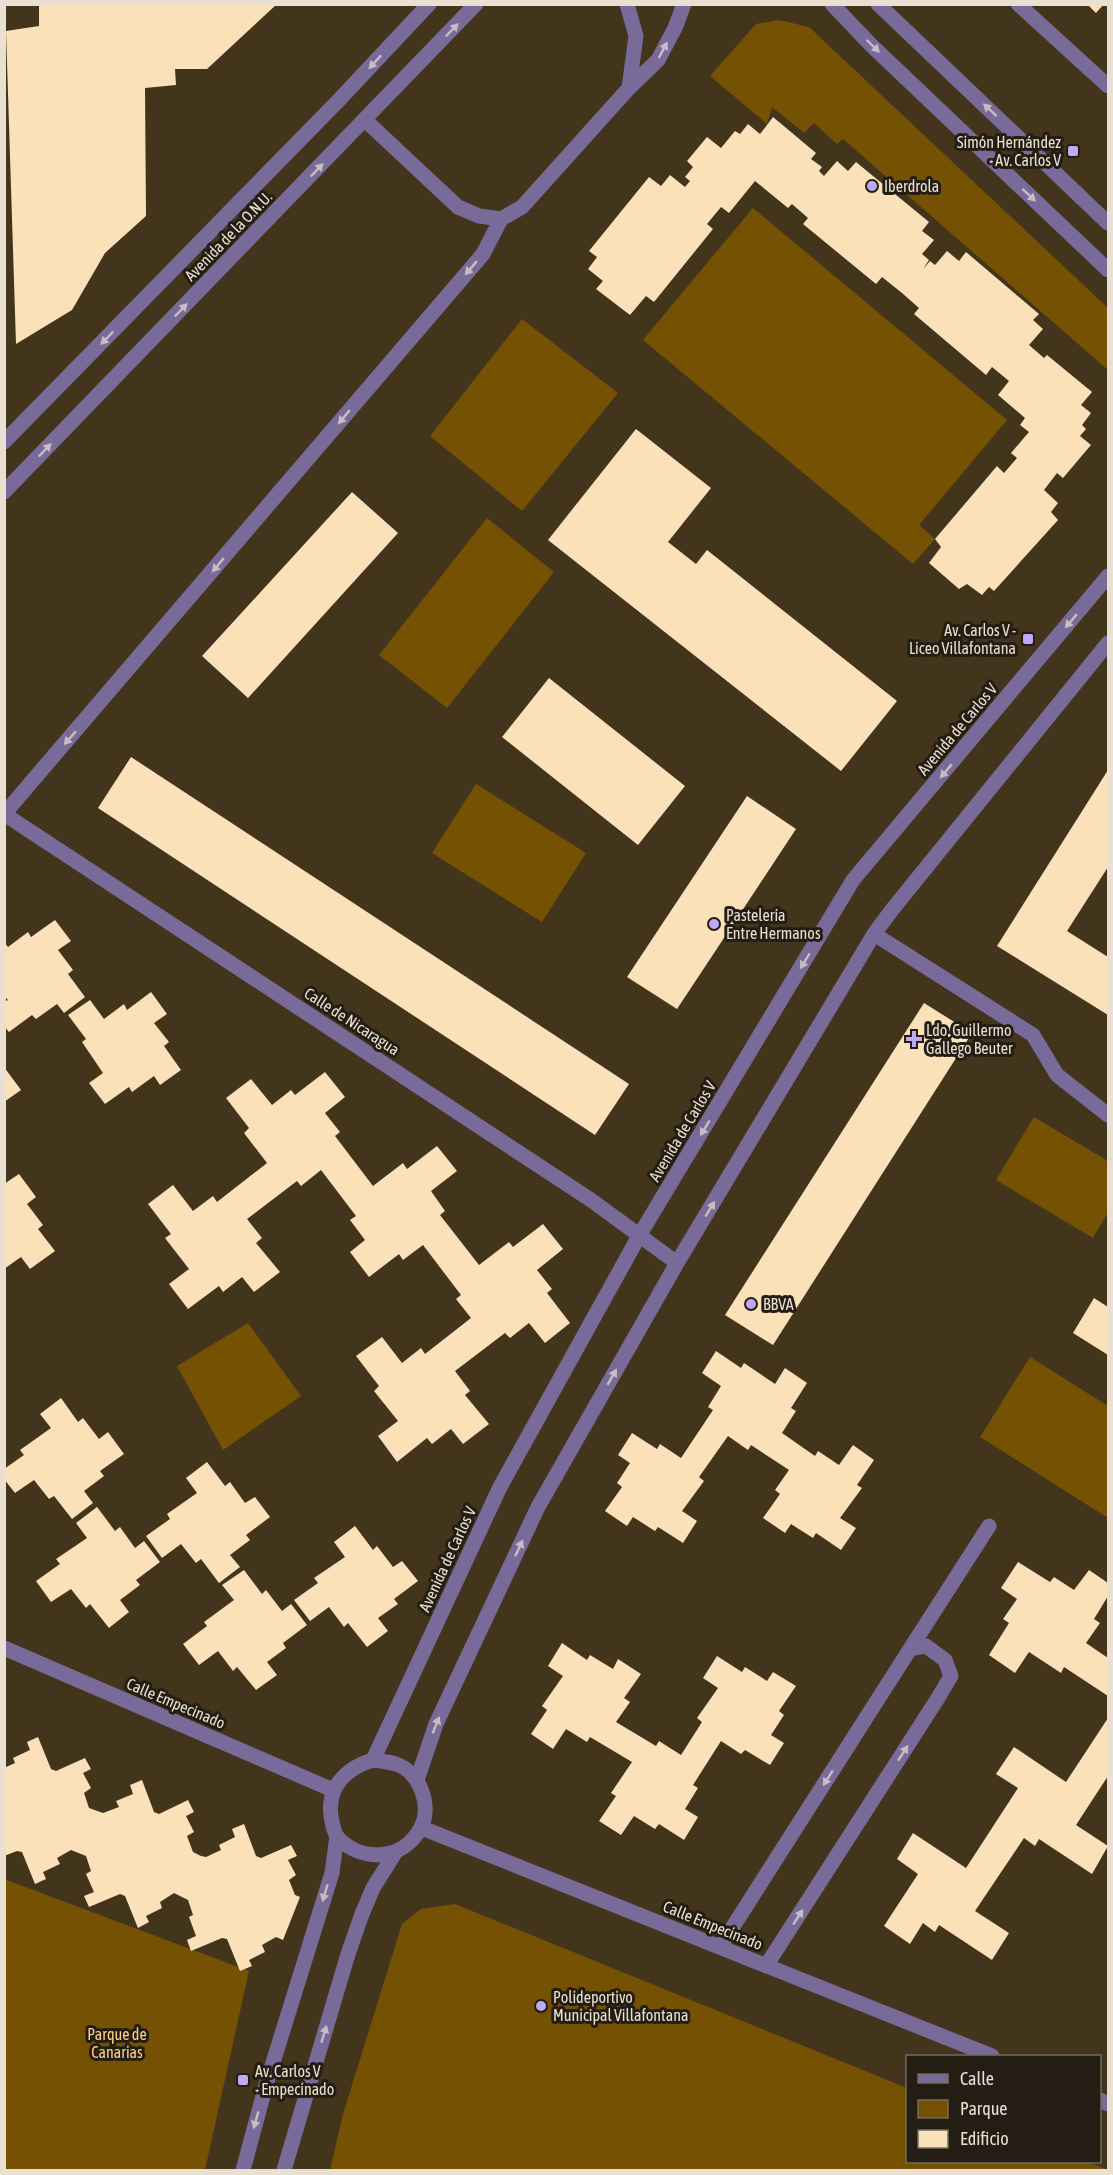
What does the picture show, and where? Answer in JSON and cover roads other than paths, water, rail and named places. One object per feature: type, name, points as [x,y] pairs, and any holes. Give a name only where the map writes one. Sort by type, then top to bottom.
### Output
[{"type":"street","name":"Avenida de la O.N.U.","points":[[4,442],[339,100],[429,4]]},
{"type":"street","name":"Avenida de la O.N.U.","points":[[4,492],[477,4]]},
{"type":"street","points":[[627,4],[636,36],[629,87]]},
{"type":"street","points":[[5,814],[483,254],[501,219],[522,207],[629,87],[658,60],[675,28],[684,4]]},
{"type":"street","points":[[832,4],[879,53],[1108,270]]},
{"type":"street","points":[[878,4],[1108,223]]},
{"type":"street","points":[[1018,4],[1108,86]]},
{"type":"street","points":[[365,120],[458,207],[479,216],[501,219]]},
{"type":"street","name":"Avenida de Carlos V","points":[[373,1760],[500,1487],[639,1236],[853,880],[1108,576]]},
{"type":"street","points":[[417,1780],[436,1724],[538,1507],[677,1263],[874,934],[1108,643]]},
{"type":"street","name":"Calle de Nicaragua","points":[[5,814],[591,1200],[677,1263]]},
{"type":"street","points":[[874,934],[1033,1035],[1057,1075],[1108,1115]]},
{"type":"street","points":[[720,1947],[989,1526]]},
{"type":"street","points":[[766,1966],[951,1676],[945,1660],[926,1646],[910,1649]]},
{"type":"street","name":"Calle Empecinado","points":[[4,1648],[333,1790]]},
{"type":"street","points":[[243,2170],[266,2085],[332,1873],[337,1836],[330,1806],[333,1790],[346,1772],[358,1764],[373,1760],[398,1764],[417,1780],[424,1794],[426,1807],[422,1828],[409,1845],[395,1853],[373,1856],[354,1849],[337,1836]]},
{"type":"street","name":"Calle Empecinado","points":[[422,1828],[989,2055]]},
{"type":"street","points":[[284,2170],[362,1914],[373,1888],[395,1853]]},
{"type":"place","name":"Simón Hernández - Av. Carlos V","points":[[1073,151]]},
{"type":"place","name":"Iberdrola","points":[[872,186]]},
{"type":"place","name":"Av. Carlos V - Liceo Villafontana","points":[[1028,639]]},
{"type":"place","name":"Pastelería Entre Hermanos","points":[[714,924]]},
{"type":"place","name":"Ldo. Guillermo Gallego Beuter","points":[[914,1039]]},
{"type":"place","name":"BBVA","points":[[751,1304]]},
{"type":"place","name":"Polideportivo Municipal Villafontana","points":[[541,2006]]},
{"type":"place","name":"Av. Carlos V - Empecinado","points":[[243,2080]]},
{"type":"park label","name":"Parque de Canarias","points":[[117,2043]]}]
